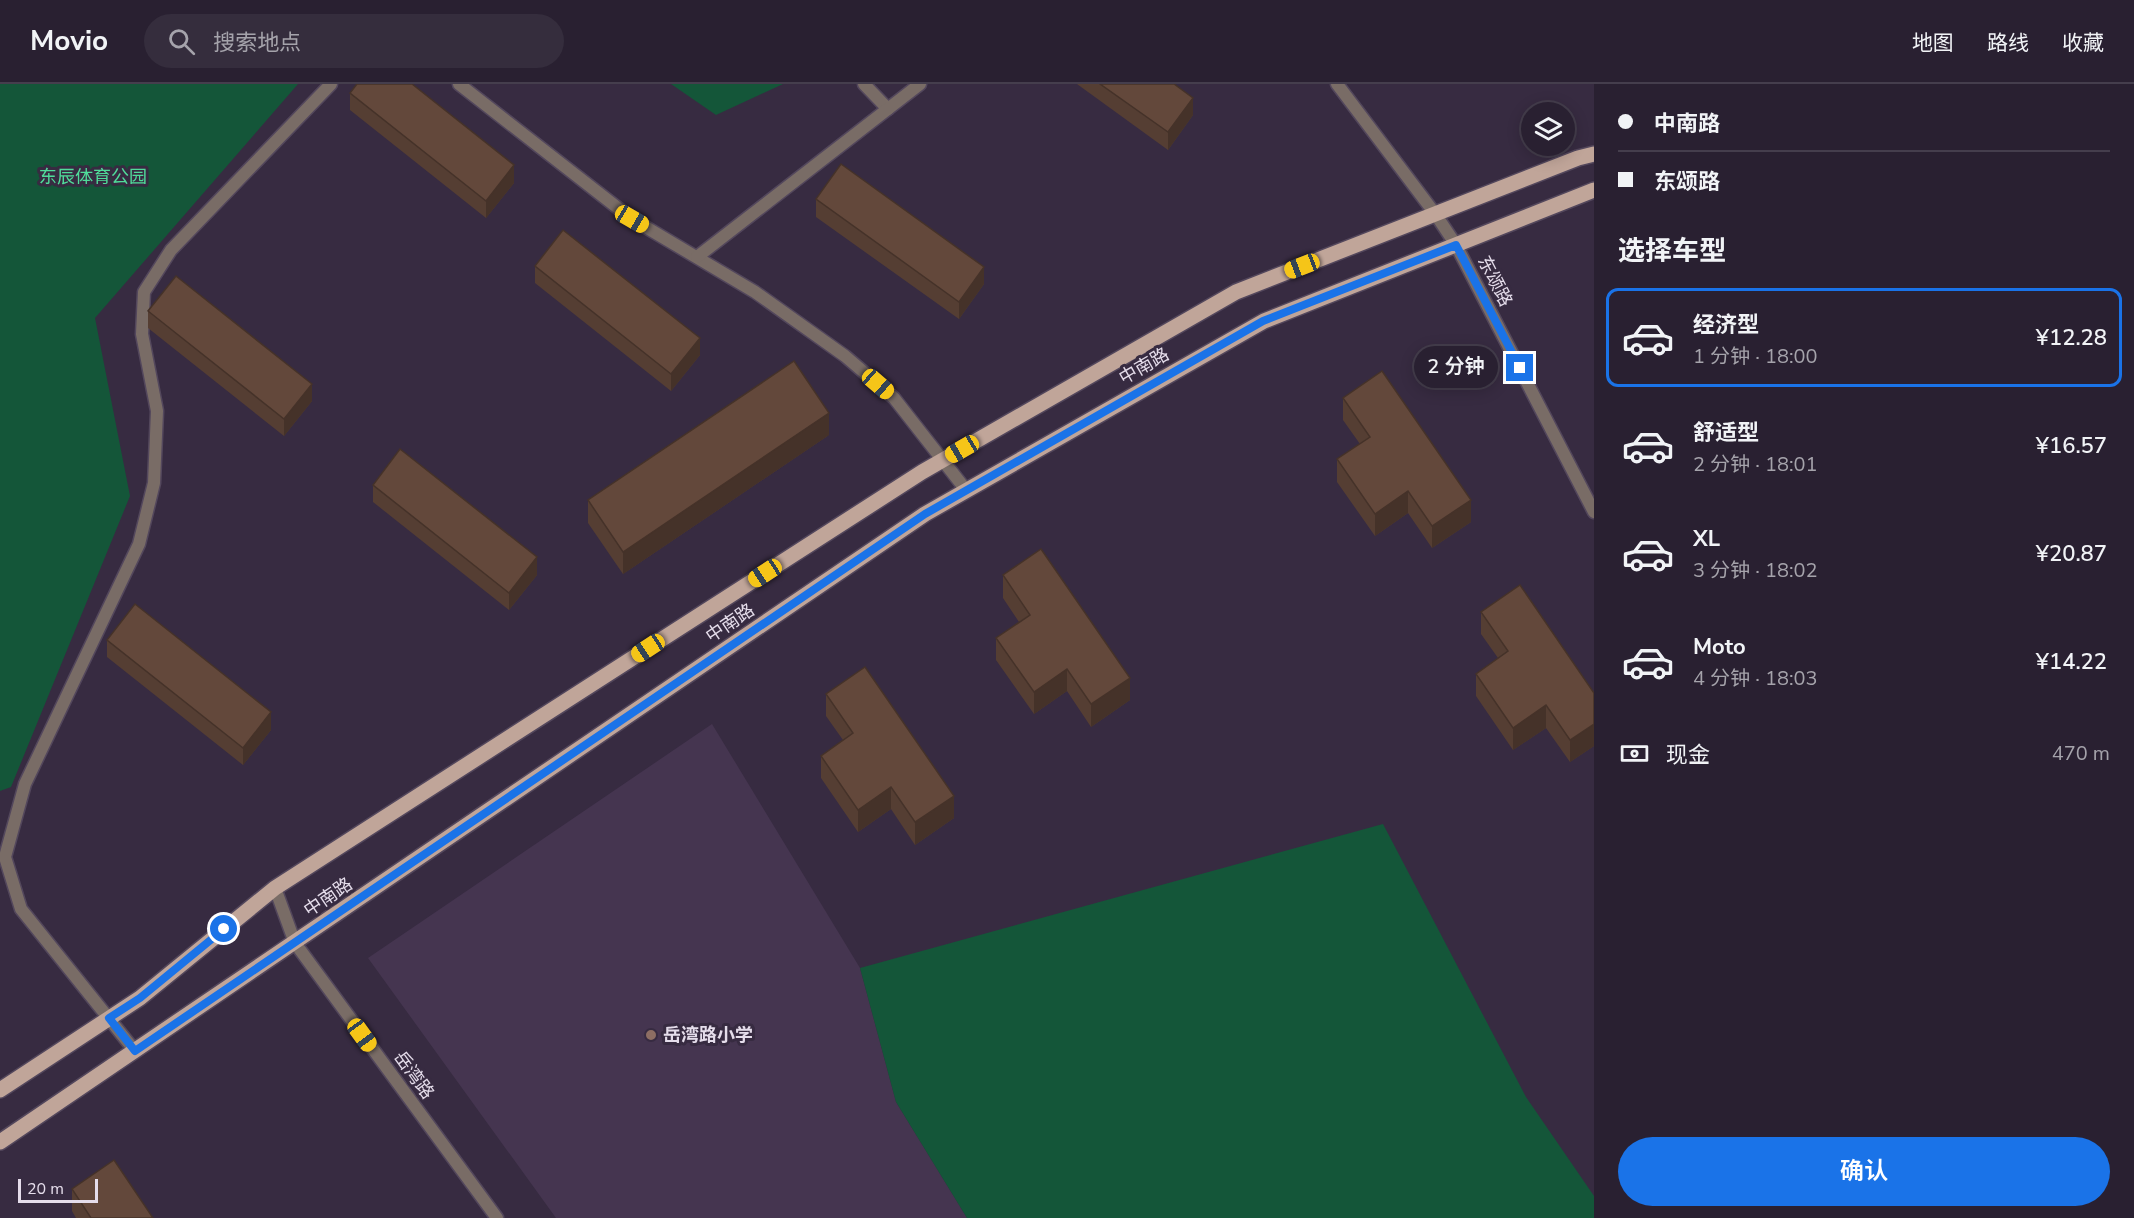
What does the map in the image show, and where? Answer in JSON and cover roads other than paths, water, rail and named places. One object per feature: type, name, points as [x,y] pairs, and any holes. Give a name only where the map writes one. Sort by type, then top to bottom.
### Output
[{"type":"main road","name":"中南路","points":[[0,1090],[140,998],[275,888],[943,460],[1236,292],[1578,158],[1594,154]]},
{"type":"main road","name":"中南路","points":[[0,1143],[915,521],[966,490],[1263,321],[1594,190]]},
{"type":"street","points":[[135,1051],[21,909],[5,857],[25,784],[139,544],[154,483],[157,411],[142,333],[144,292],[171,250],[331,84]]},
{"type":"street","points":[[459,84],[632,219],[755,292],[845,356],[894,398],[966,490]]},
{"type":"street","points":[[864,84],[888,109]]},
{"type":"street","points":[[697,257],[920,84]]},
{"type":"street","name":"东颂路","points":[[1337,84],[1456,245],[1594,512]]},
{"type":"street","name":"岳湾路","points":[[275,888],[295,943],[497,1218]]},
{"type":"place","name":"岳湾路小学","points":[[651,1035]]},
{"type":"park label","name":"东辰体育公园","points":[[93,177]]}]
